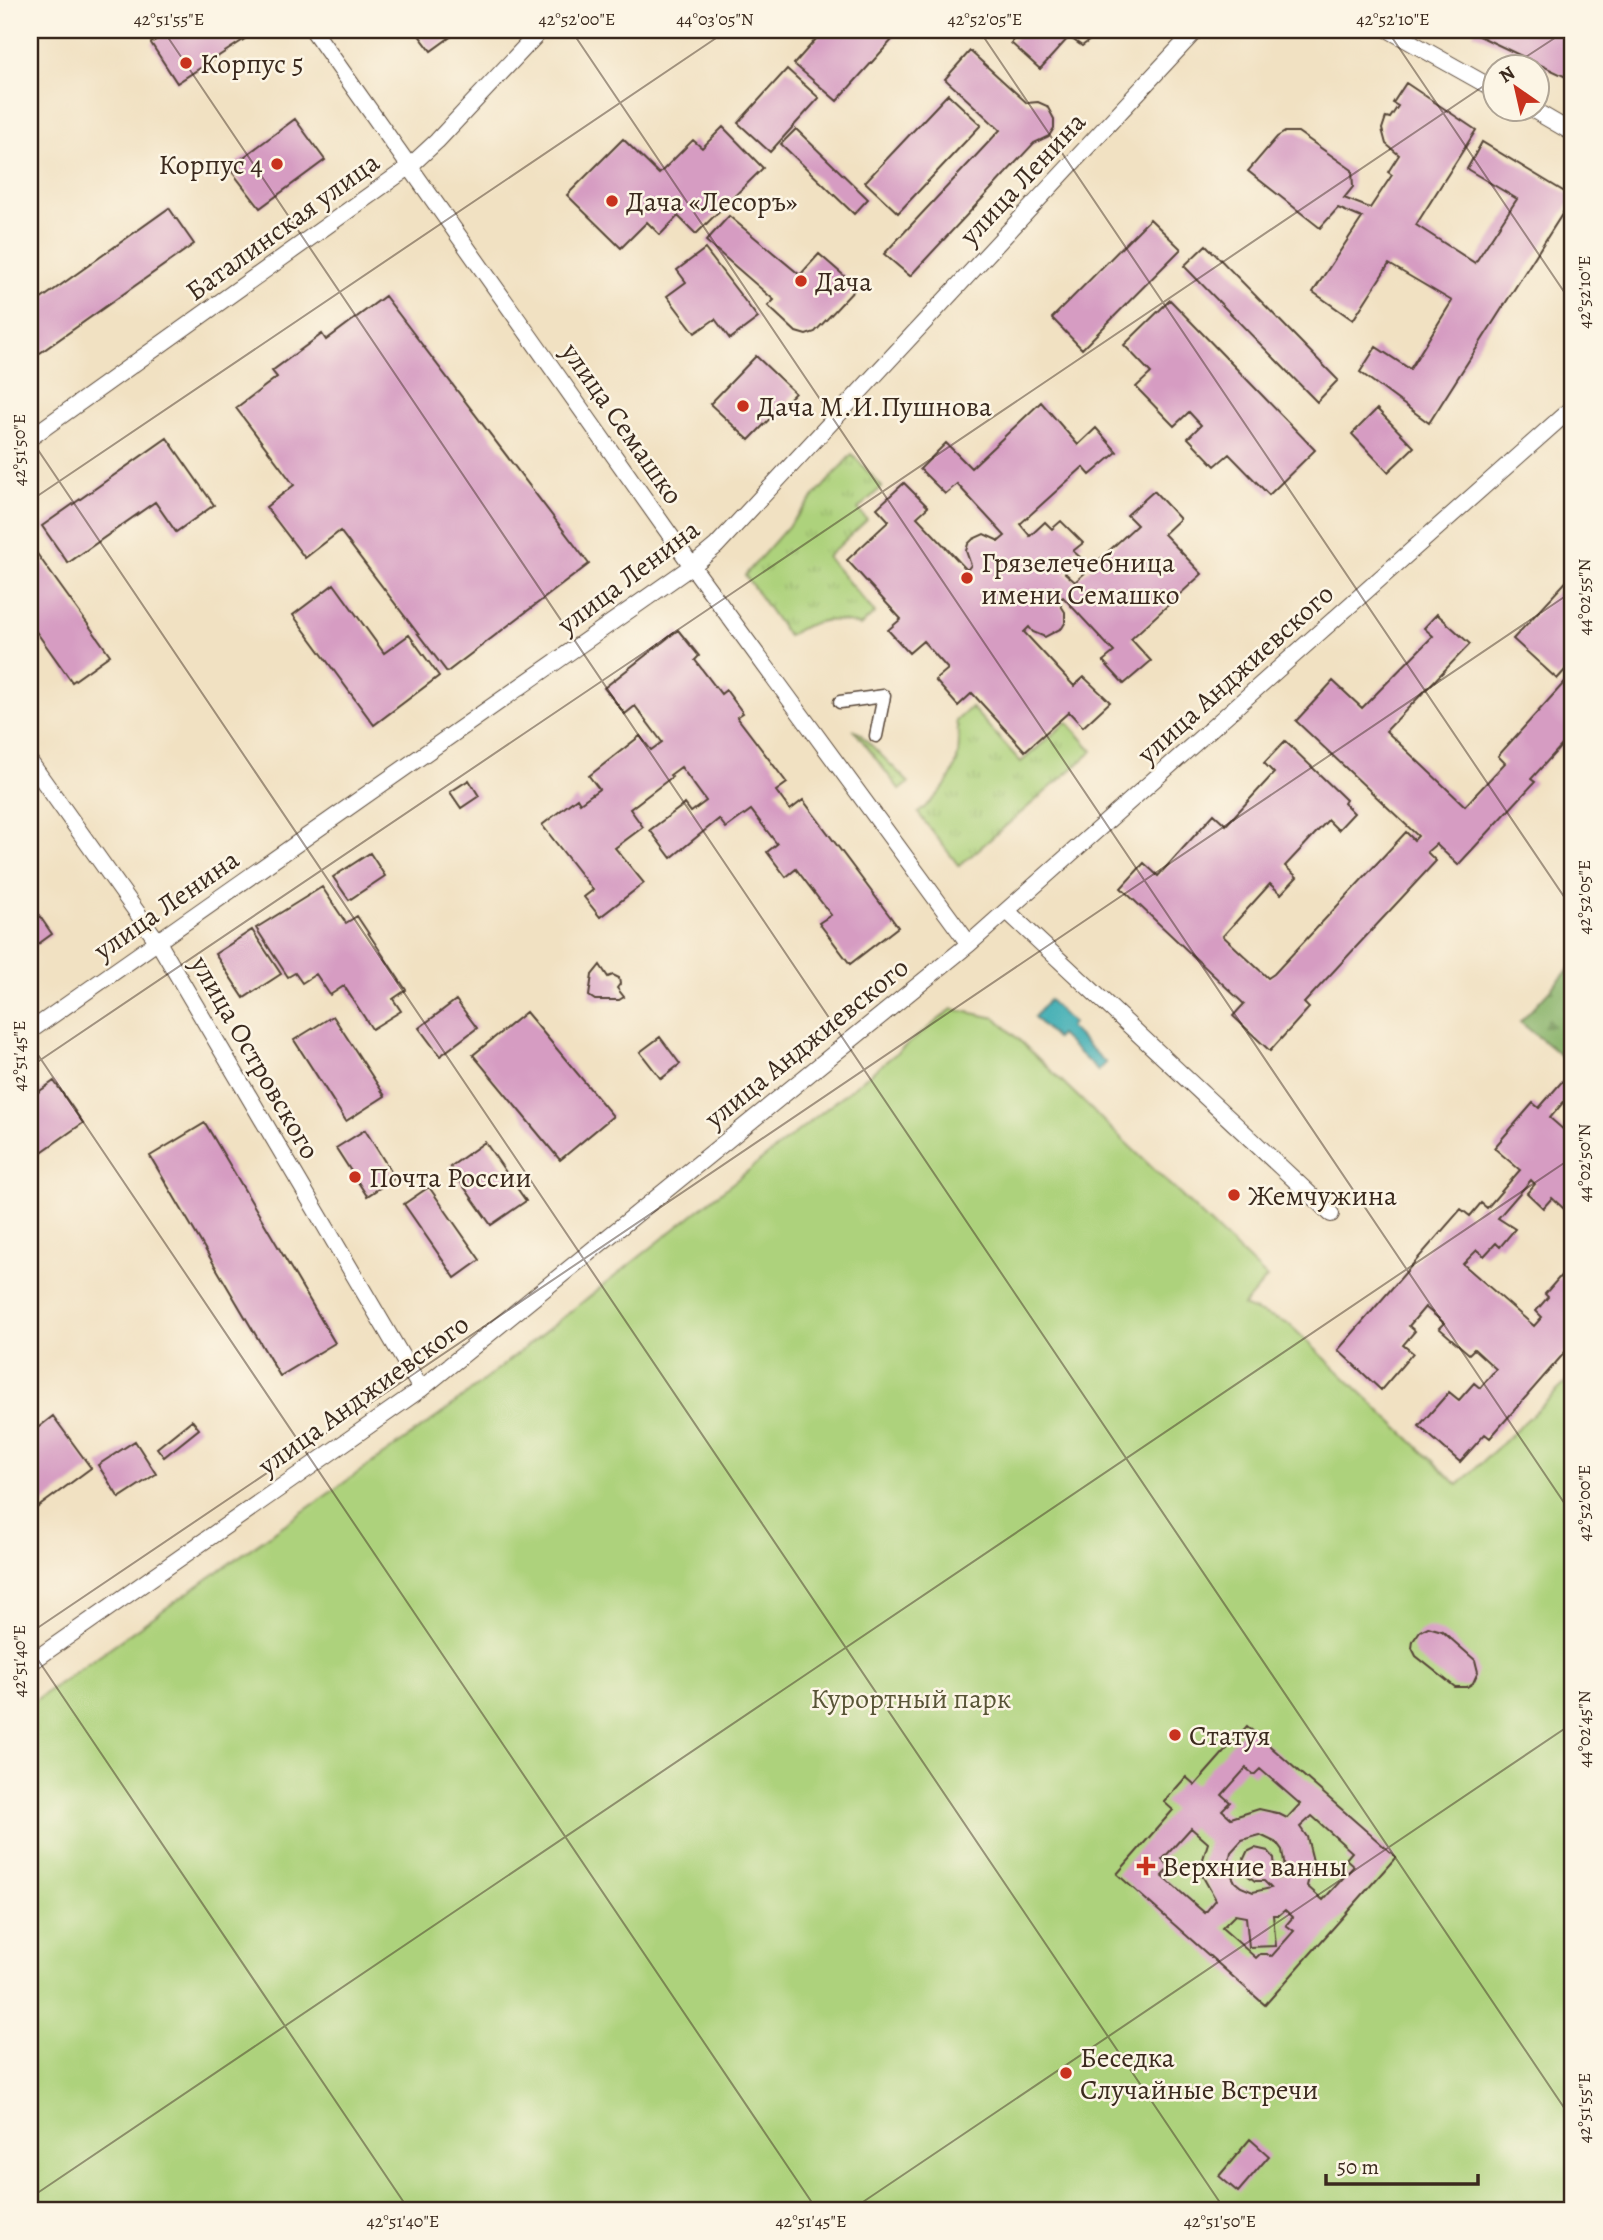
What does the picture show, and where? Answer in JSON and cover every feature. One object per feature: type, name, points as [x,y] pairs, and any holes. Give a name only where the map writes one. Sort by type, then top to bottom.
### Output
[{"type":"street","name":"улица Семашко","points":[[313,30],[692,566],[969,944]]},
{"type":"street","name":"Баталинская улица","points":[[30,439],[409,167],[437,141],[541,30]]},
{"type":"street","name":"улица Ленина","points":[[30,1031],[692,566],[716,546],[1196,30]]},
{"type":"street","points":[[1389,30],[1480,81]]},
{"type":"street","points":[[1550,120],[1573,133]]},
{"type":"street","name":"улица Анджиевского","points":[[30,1663],[421,1389],[969,944],[1573,408]]},
{"type":"street","points":[[840,702],[884,696],[876,736]]},
{"type":"street","name":"улица Островского","points":[[30,762],[158,942],[421,1389]]},
{"type":"street","points":[[1007,911],[1331,1214]]},
{"type":"green space","points":[[852,454],[882,487],[858,509],[867,520],[827,557],[875,613],[860,626],[841,621],[822,621],[805,626],[788,636],[745,575]]},
{"type":"green space","points":[[971,707],[1021,762],[1067,722],[1093,751],[959,866],[918,813],[938,794],[952,773],[959,750],[956,721]]},
{"type":"green space","points":[[853,729],[859,733],[909,783],[900,790]]},
{"type":"green space","points":[[1573,965],[1573,1045],[1563,1057],[1520,1022]]},
{"type":"green space","name":"Курортный парк","points":[[952,1009],[996,1018],[1267,1278],[1243,1306],[1289,1324],[1458,1485],[1573,1376],[1573,2210],[30,2210],[30,1704],[440,1415]]},
{"type":"water","points":[[1049,1000],[1072,1023],[1069,1027],[1106,1063],[1098,1071],[1060,1035],[1056,1039],[1034,1017]]},
{"type":"building","name":"Корпус 5","points":[[172,30],[252,30],[254,33],[177,83],[151,43]]},
{"type":"building","points":[[415,30],[460,30],[431,51]]},
{"type":"building","points":[[824,30],[901,30],[837,101],[794,64]]},
{"type":"building","points":[[1023,30],[1091,30],[1090,40],[1082,46],[1069,37],[1040,69],[1011,43]]},
{"type":"building","points":[[1475,30],[1559,30],[1573,36],[1573,63],[1566,77],[1550,69],[1550,52],[1513,52],[1473,33]]},
{"type":"building","points":[[970,51],[1027,103],[1038,102],[1047,106],[1054,119],[1054,128],[1049,136],[1034,143],[910,276],[884,254],[1000,130],[945,79]]},
{"type":"building","points":[[787,69],[819,98],[770,152],[738,123]]},
{"type":"building","points":[[1406,83],[1476,130],[1416,225],[1475,263],[1517,199],[1467,169],[1482,142],[1573,197],[1429,423],[1360,372],[1376,347],[1410,369],[1452,301],[1389,264],[1353,320],[1313,292],[1362,218],[1338,208],[1320,228],[1248,171],[1277,137],[1285,132],[1298,132],[1352,170],[1353,187],[1344,198],[1370,208],[1392,175],[1388,172],[1399,155],[1386,144],[1382,129],[1386,117],[1390,118],[1398,106],[1393,103]]},
{"type":"building","points":[[948,94],[981,125],[898,213],[865,182]]},
{"type":"building","name":"Корпус 4","points":[[295,119],[325,160],[260,208],[229,168]]},
{"type":"building","points":[[723,127],[763,168],[696,234],[678,216],[660,235],[647,222],[621,248],[567,195],[623,139],[659,174],[693,140],[702,148]]},
{"type":"building","points":[[796,129],[868,199],[854,214],[781,144]]},
{"type":"building","points":[[169,208],[194,244],[30,360],[30,307]]},
{"type":"building","name":"Дача","points":[[729,216],[800,275],[819,254],[857,287],[815,332],[806,335],[796,332],[768,306],[774,300],[706,241]]},
{"type":"building","points":[[1150,219],[1181,249],[1082,349],[1052,318]]},
{"type":"building","points":[[1206,245],[1338,380],[1317,402],[1184,266]]},
{"type":"building","points":[[705,249],[758,318],[730,339],[715,319],[695,333],[667,296],[686,282],[677,270]]},
{"type":"building","points":[[385,296],[589,564],[447,672],[340,531],[305,558],[266,507],[294,485],[236,408],[277,377],[272,371],[322,334],[326,340]]},
{"type":"building","points":[[1170,300],[1315,450],[1269,495],[1229,454],[1215,466],[1188,438],[1201,425],[1189,412],[1174,426],[1136,387],[1151,373],[1124,345]]},
{"type":"building","points":[[756,356],[795,393],[749,440],[710,404]]},
{"type":"building","name":"Грязелечебница имени Семашко","points":[[1041,402],[1078,445],[1096,428],[1117,452],[1090,475],[1083,467],[1020,524],[1030,536],[1045,522],[1052,529],[1061,521],[1083,543],[1073,551],[1080,557],[1065,573],[1075,582],[1137,525],[1127,515],[1154,491],[1180,519],[1164,534],[1202,574],[1131,639],[1151,661],[1124,684],[1103,661],[1114,652],[1063,597],[1058,601],[1065,612],[1062,628],[1045,637],[1033,632],[1029,627],[1024,632],[1074,686],[1084,677],[1110,702],[1083,727],[1069,712],[1025,751],[972,693],[958,706],[935,680],[948,669],[923,641],[909,653],[888,630],[901,619],[847,560],[889,521],[877,508],[904,483],[928,507],[917,517],[967,570],[971,565],[966,551],[973,539],[984,534],[999,541],[1005,536],[957,484],[945,494],[920,469],[946,443],[971,468]]},
{"type":"building","points":[[1377,409],[1414,447],[1388,472],[1352,434]]},
{"type":"building","points":[[167,438],[214,505],[176,532],[155,502],[68,563],[42,526]]},
{"type":"building","points":[[30,544],[110,655],[72,682],[30,623]]},
{"type":"building","points":[[1573,574],[1573,733],[1531,779],[1535,782],[1458,865],[1436,844],[1427,852],[1436,861],[1304,1003],[1309,1008],[1270,1051],[1233,1016],[1244,1004],[1121,888],[1144,863],[1158,876],[1214,814],[1226,825],[1274,773],[1264,763],[1285,741],[1346,800],[1344,803],[1354,813],[1338,830],[1328,820],[1285,866],[1297,877],[1281,894],[1270,884],[1223,936],[1268,978],[1274,974],[1406,832],[1414,840],[1418,836],[1296,721],[1333,681],[1362,708],[1433,636],[1424,628],[1437,614],[1470,644],[1386,731],[1465,806],[1505,763],[1498,756],[1572,674],[1566,669],[1557,679],[1513,639]]},
{"type":"building","points":[[334,584],[384,653],[409,635],[439,676],[374,725],[293,615]]},
{"type":"building","points":[[678,630],[699,656],[695,660],[721,694],[726,690],[743,713],[737,717],[787,783],[776,791],[790,810],[803,800],[898,927],[850,964],[819,923],[831,915],[796,869],[786,877],[767,852],[777,844],[751,810],[726,828],[719,819],[671,858],[650,830],[685,804],[691,812],[706,801],[681,767],[630,809],[643,827],[615,848],[644,883],[600,917],[584,897],[593,890],[542,825],[577,798],[580,803],[599,789],[589,776],[640,736],[651,750],[662,742],[635,706],[625,714],[604,688]]},
{"type":"building","points":[[469,780],[479,796],[461,808],[450,792]]},
{"type":"building","points":[[370,853],[385,876],[349,900],[333,877]]},
{"type":"building","points":[[322,887],[346,923],[357,916],[406,990],[393,999],[401,1011],[372,1029],[344,986],[330,995],[316,974],[302,983],[295,973],[288,977],[256,928]]},
{"type":"building","points":[[30,902],[52,934],[30,950]]},
{"type":"building","points":[[252,930],[281,974],[244,998],[215,954]]},
{"type":"building","points":[[600,965],[608,977],[613,975],[619,978],[620,984],[617,988],[624,997],[619,1000],[595,1000],[589,996],[592,975]]},
{"type":"building","points":[[456,1000],[477,1028],[440,1056],[419,1028]]},
{"type":"building","points":[[526,1012],[613,1116],[560,1160],[473,1055]]},
{"type":"building","points":[[333,1016],[385,1096],[346,1121],[294,1040]]},
{"type":"building","points":[[660,1037],[680,1064],[661,1079],[640,1052]]},
{"type":"building","points":[[1573,1045],[1573,1067],[1563,1057]]},
{"type":"building","points":[[1573,1069],[1573,1091],[1550,1118],[1573,1138],[1573,1217],[1552,1198],[1543,1208],[1527,1193],[1535,1184],[1531,1180],[1498,1218],[1515,1229],[1500,1247],[1496,1243],[1484,1256],[1477,1250],[1463,1264],[1534,1326],[1542,1317],[1536,1311],[1548,1297],[1545,1294],[1564,1272],[1573,1280],[1573,1343],[1490,1438],[1485,1434],[1460,1462],[1419,1426],[1449,1392],[1459,1400],[1474,1383],[1480,1388],[1496,1369],[1474,1349],[1469,1354],[1439,1328],[1444,1323],[1425,1307],[1409,1326],[1415,1331],[1403,1345],[1413,1353],[1381,1390],[1338,1350],[1461,1209],[1470,1216],[1481,1203],[1487,1208],[1520,1170],[1494,1148],[1533,1103],[1539,1108]]},
{"type":"building","points":[[54,1081],[83,1123],[30,1160],[30,1098]]},
{"type":"building","points":[[205,1123],[335,1343],[280,1376],[150,1156]]},
{"type":"building","points":[[365,1130],[395,1178],[367,1196],[336,1148]]},
{"type":"building","points":[[485,1142],[526,1201],[491,1225],[450,1167]]},
{"type":"building","points":[[429,1187],[480,1260],[455,1278],[404,1204]]},
{"type":"building","points":[[53,1416],[91,1468],[30,1513],[30,1434]]},
{"type":"building","points":[[192,1420],[199,1429],[164,1457],[157,1448]]},
{"type":"building","points":[[135,1441],[156,1474],[119,1498],[98,1465]]},
{"type":"building","points":[[1428,1627],[1442,1631],[1475,1660],[1478,1672],[1473,1683],[1467,1687],[1455,1687],[1416,1656],[1412,1648],[1413,1641],[1420,1631]]},
{"type":"building","name":"Верхние ванны","points":[[1247,1726],[1396,1857],[1265,2005],[1117,1874],[1173,1810],[1164,1802],[1186,1777],[1195,1785]],"holes":[[[1246,1768],[1254,1775],[1260,1769],[1300,1804],[1287,1818],[1259,1809],[1231,1818],[1222,1810],[1230,1802],[1222,1795]],[[1312,1816],[1352,1852],[1346,1859],[1354,1866],[1323,1900],[1307,1886],[1313,1861],[1307,1837],[1300,1827]],[[1191,1828],[1208,1843],[1203,1859],[1203,1877],[1216,1900],[1205,1913],[1162,1876],[1170,1867],[1162,1860]],[[1260,1835],[1277,1843],[1282,1850],[1285,1869],[1282,1876],[1275,1870],[1274,1858],[1268,1851],[1255,1848],[1247,1852],[1241,1865],[1243,1872],[1255,1881],[1264,1881],[1271,1888],[1253,1892],[1235,1882],[1229,1861],[1231,1852],[1242,1840]],[[1285,1910],[1293,1917],[1286,1925],[1294,1931],[1271,1957],[1260,1954],[1256,1958],[1222,1928],[1235,1915],[1246,1917],[1249,1947],[1276,1946],[1273,1915],[1279,1915]]]},
{"type":"building","points":[[1250,2139],[1269,2156],[1238,2192],[1219,2176]]},
{"type":"place","name":"Корпус 5","points":[[186,63]]},
{"type":"place","name":"Корпус 4","points":[[277,164]]},
{"type":"place","name":"Дача «Лесоръ»","points":[[612,201]]},
{"type":"place","name":"Дача","points":[[801,281]]},
{"type":"place","name":"Дача М.И.Пушнова","points":[[743,406]]},
{"type":"place","name":"Грязелечебница имени Семашко","points":[[967,578]]},
{"type":"place","name":"Почта России","points":[[355,1177]]},
{"type":"place","name":"Жемчужина","points":[[1234,1195]]},
{"type":"place","name":"Статуя","points":[[1175,1735]]},
{"type":"place","name":"Верхние ванны","points":[[1146,1866]]},
{"type":"place","name":"Беседка Случайные Встречи","points":[[1066,2073]]}]
